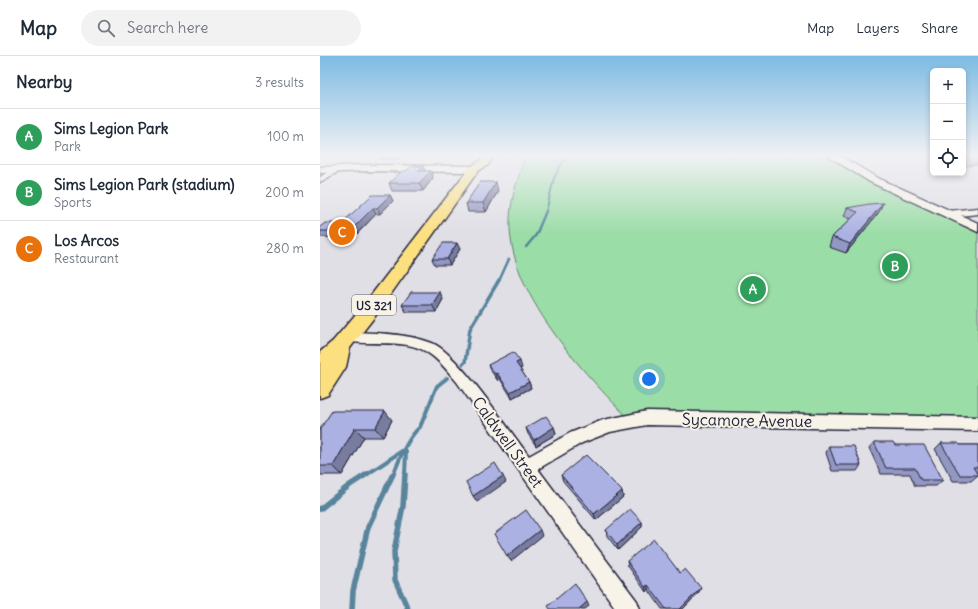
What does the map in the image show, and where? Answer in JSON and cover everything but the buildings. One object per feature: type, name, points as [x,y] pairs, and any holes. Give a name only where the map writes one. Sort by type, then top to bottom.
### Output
[{"type":"main road","name":"US 321","points":[[320,364],[344,342],[464,182]]},
{"type":"main road","points":[[878,182],[978,228]]},
{"type":"main road","name":"US 321","points":[[320,388],[335,367],[344,342]]},
{"type":"street","points":[[948,214],[978,211]]},
{"type":"street","name":"Caldwell Street","points":[[344,342],[390,339],[412,342],[435,350],[462,378],[629,609]]},
{"type":"street","name":"Sycamore Avenue","points":[[526,467],[576,438],[602,427],[647,418],[978,424]]},
{"type":"green space","points":[[517,182],[885,182],[978,228],[978,424],[631,421],[591,379],[571,355],[551,329],[534,302],[520,274],[512,246],[510,218]]},
{"type":"waterway","points":[[546,212],[553,182]]},
{"type":"waterway","points":[[526,247],[536,235],[546,211]]},
{"type":"waterway","points":[[499,281],[509,259]]},
{"type":"waterway","points":[[463,364],[465,362],[470,329],[499,280]]},
{"type":"waterway","points":[[405,449],[411,437],[420,427],[437,386],[447,378]]},
{"type":"waterway","points":[[366,475],[405,449]]},
{"type":"waterway","points":[[393,475],[405,449]]},
{"type":"waterway","points":[[405,475],[406,451]]},
{"type":"waterway","points":[[320,509],[350,485],[367,474]]},
{"type":"waterway","points":[[352,609],[353,591],[368,527],[393,474]]},
{"type":"waterway","points":[[405,474],[403,506],[394,551],[395,580],[408,609]]},
{"type":"place","name":"Los Arcos","points":[[342,232]]},
{"type":"place","name":"Sims Legion Park (stadium)","points":[[895,266]]},
{"type":"place","name":"Sims Legion Park","points":[[753,289]]}]
